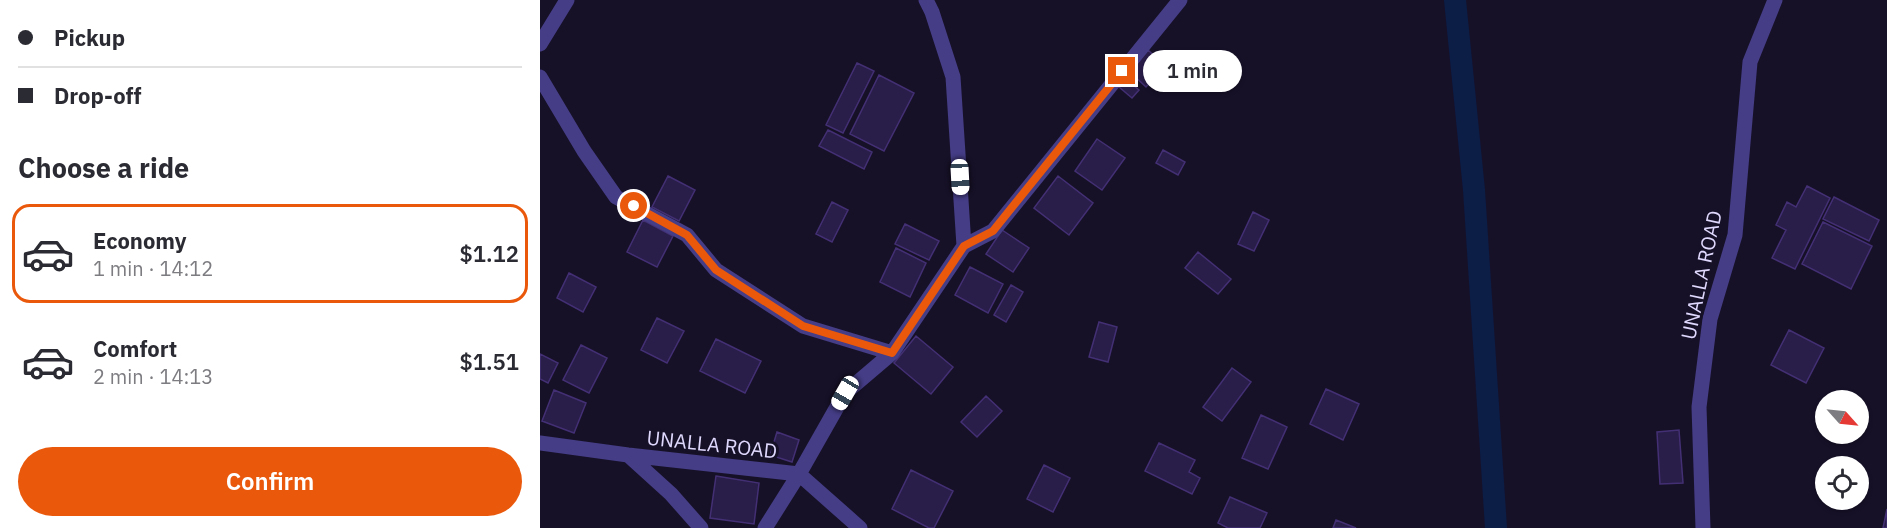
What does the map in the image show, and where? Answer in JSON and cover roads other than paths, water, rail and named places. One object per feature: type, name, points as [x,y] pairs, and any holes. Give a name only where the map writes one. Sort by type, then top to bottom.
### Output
[{"type":"street","points":[[540,44],[567,0]]},
{"type":"street","points":[[926,0],[953,77],[964,246]]},
{"type":"street","points":[[765,528],[845,393],[892,353],[964,246],[993,231],[1180,0]]},
{"type":"street","name":"UNALLA ROAD","points":[[1703,528],[1699,407],[1710,320],[1735,235],[1750,62],[1775,0]]},
{"type":"street","points":[[540,77],[584,151],[616,197],[687,235],[716,270],[803,326],[892,353]]},
{"type":"street","name":"UNALLA ROAD","points":[[540,443],[799,474],[860,528]]},
{"type":"street","points":[[628,455],[671,494],[701,528]]},
{"type":"waterway","points":[[1455,0],[1474,190],[1496,528]]}]
